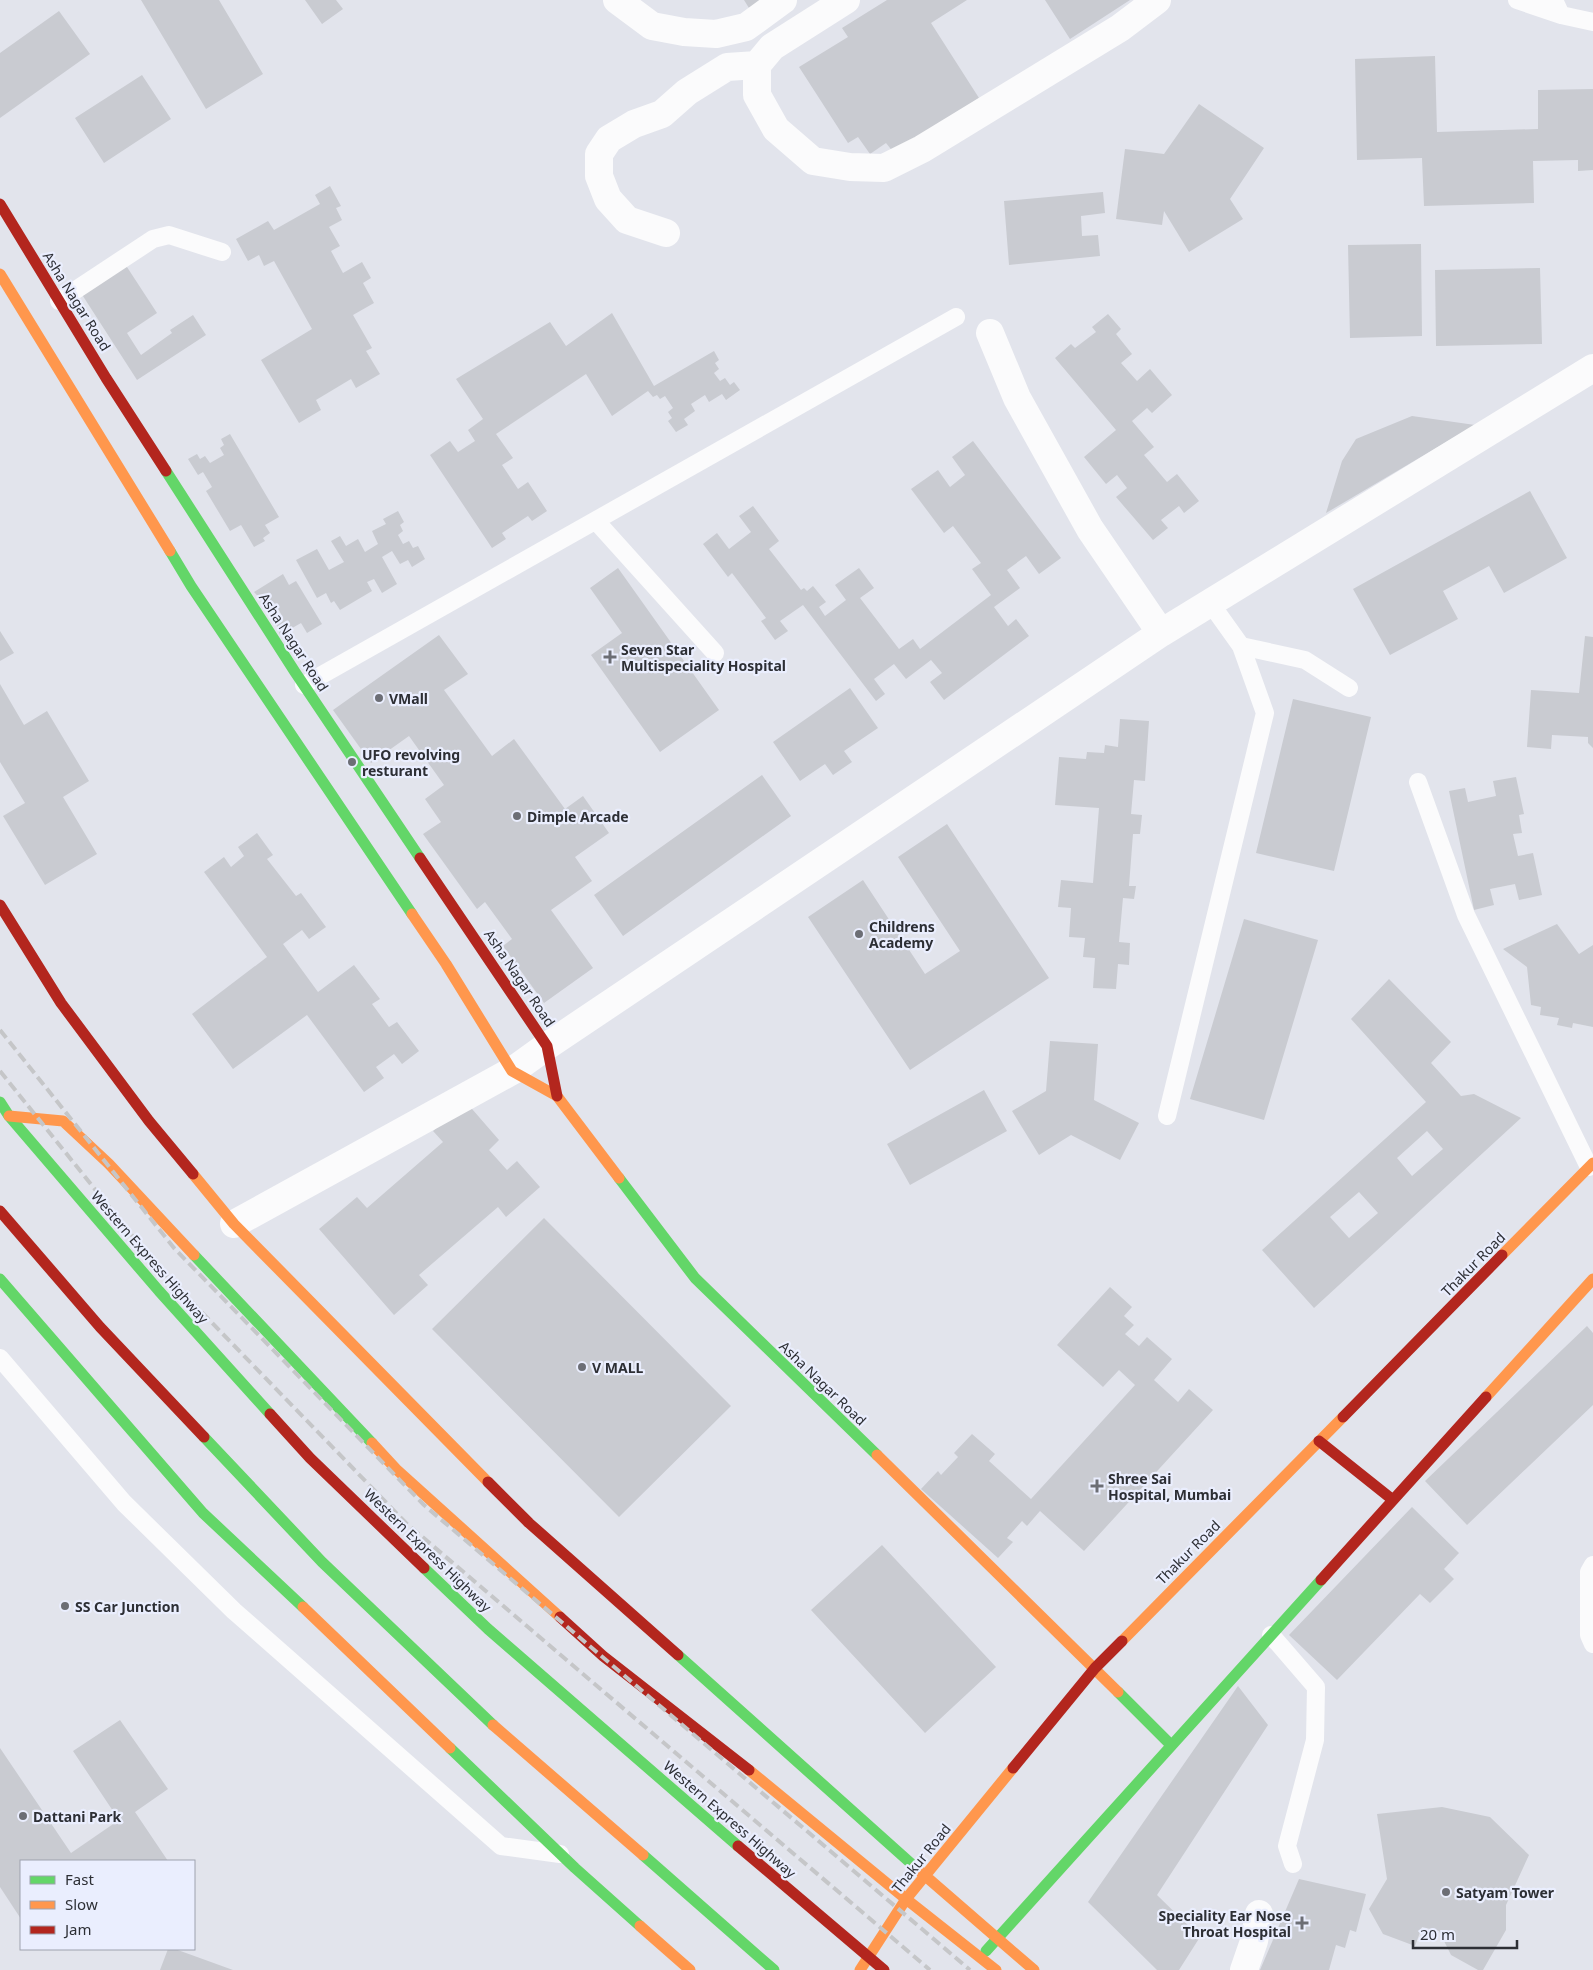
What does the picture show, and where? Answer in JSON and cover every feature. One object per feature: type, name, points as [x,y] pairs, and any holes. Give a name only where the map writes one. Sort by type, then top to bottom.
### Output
[{"type":"main road","name":"Asha Nagar Road","points":[[0,204],[117,395],[304,685],[547,1046],[557,1096]]},
{"type":"main road","name":"Asha Nagar Road","points":[[0,274],[191,586],[446,964],[512,1071],[557,1096],[695,1278],[1095,1668],[1171,1745]]},
{"type":"main road","points":[[0,905],[61,1003],[149,1121],[234,1224],[529,1523],[925,1876],[1034,1970]]},
{"type":"main road","name":"Western Express Highway","points":[[0,1102],[9,1116],[158,1291],[310,1458],[488,1628],[728,1838],[884,1970]]},
{"type":"main road","points":[[9,1116],[64,1121],[109,1164],[396,1469],[603,1656],[780,1794],[906,1899],[996,1970]]},
{"type":"main road","name":"Thakur Road","points":[[860,1970],[906,1899],[1095,1668],[1591,1165]]},
{"type":"main road","points":[[0,1211],[100,1328],[322,1562],[487,1720],[774,1970]]},
{"type":"main road","points":[[0,1279],[203,1513],[344,1645],[560,1854],[690,1970]]},
{"type":"main road","points":[[971,1970],[1171,1745],[1393,1500],[1587,1298],[1593,1279]]},
{"type":"main road","points":[[1319,1441],[1393,1500]]},
{"type":"street","points":[[616,0],[652,26],[684,32],[716,34],[746,27],[783,0]]},
{"type":"street","points":[[846,0],[772,47],[757,65],[757,94],[776,129],[813,161],[850,167],[884,168],[922,149],[1112,33],[1157,0]]},
{"type":"street","points":[[666,233],[628,220],[608,199],[598,176],[600,154],[609,139],[634,124],[662,114],[687,92],[727,67],[757,65]]},
{"type":"street","points":[[990,333],[1018,398],[1090,529],[1161,634]]},
{"type":"street","points":[[234,1224],[512,1071],[1161,634],[1593,368]]},
{"type":"street","points":[[1244,1970],[1254,1941],[1259,1914]]},
{"type":"lane","points":[[1517,0],[1557,8],[1593,22]]},
{"type":"lane","points":[[59,301],[153,239],[169,235],[222,252]]},
{"type":"lane","points":[[304,685],[956,317]]},
{"type":"lane","points":[[596,521],[715,653]]},
{"type":"lane","points":[[1167,1116],[1265,712],[1241,646],[1211,604]]},
{"type":"lane","points":[[1241,646],[1305,660],[1349,688]]},
{"type":"lane","points":[[1418,782],[1466,915],[1591,1165]]},
{"type":"lane","points":[[0,1358],[124,1503],[242,1618],[501,1846],[560,1854]]},
{"type":"lane","points":[[1593,1565],[1589,1572],[1589,1635],[1593,1644]]},
{"type":"lane","points":[[1271,1635],[1316,1686],[1315,1740],[1287,1846],[1294,1864]]},
{"type":"building","points":[[141,0],[219,0],[263,74],[206,109]]},
{"type":"building","points":[[305,0],[336,0],[343,9],[322,24]]},
{"type":"building","points":[[744,0],[764,0],[749,8]]},
{"type":"building","points":[[887,0],[967,0],[931,23],[979,98],[894,153],[886,143],[870,154],[858,137],[848,143],[799,67],[848,37],[842,28]]},
{"type":"building","points":[[1045,0],[1130,0],[1070,39]]},
{"type":"building","points":[[59,11],[90,54],[0,118],[0,53]]},
{"type":"building","points":[[1435,56],[1437,132],[1538,129],[1538,90],[1593,89],[1593,170],[1578,171],[1578,160],[1533,161],[1534,203],[1424,206],[1422,158],[1357,160],[1355,59]]},
{"type":"building","points":[[142,75],[171,119],[104,163],[75,118]]},
{"type":"building","points":[[1199,104],[1264,148],[1230,199],[1243,219],[1189,252],[1164,211],[1162,225],[1116,219],[1125,149],[1164,154]]},
{"type":"building","points":[[330,186],[341,206],[336,208],[342,220],[329,227],[340,246],[331,251],[343,273],[362,262],[371,278],[363,283],[374,303],[353,315],[372,348],[366,351],[380,374],[356,388],[351,379],[316,400],[321,410],[299,423],[261,360],[312,329],[274,261],[264,266],[259,255],[248,261],[236,239],[268,221],[274,230],[320,204],[315,195]]},
{"type":"building","points":[[1103,192],[1105,213],[1081,216],[1082,236],[1098,235],[1100,256],[1009,265],[1004,201]]},
{"type":"building","points":[[1421,244],[1422,336],[1350,338],[1348,245]]},
{"type":"building","points":[[125,264],[157,313],[127,333],[141,355],[172,333],[170,330],[193,315],[206,335],[137,380],[81,293]]},
{"type":"building","points":[[1540,268],[1542,344],[1436,346],[1435,270]]},
{"type":"building","points":[[612,313],[654,386],[714,351],[719,360],[715,363],[719,369],[714,373],[720,381],[725,378],[730,385],[734,382],[740,390],[726,400],[722,394],[709,402],[705,395],[691,404],[695,411],[684,419],[688,425],[676,432],[668,421],[672,418],[668,412],[673,408],[665,396],[660,399],[657,395],[653,397],[648,391],[612,416],[586,374],[496,434],[513,458],[502,465],[518,489],[528,482],[547,511],[532,521],[528,516],[502,533],[506,539],[492,548],[430,455],[450,441],[458,452],[475,441],[468,430],[483,419],[456,379],[550,322],[566,346]]},
{"type":"building","points":[[1108,314],[1121,329],[1116,334],[1132,354],[1121,363],[1137,381],[1150,369],[1172,395],[1152,413],[1147,408],[1132,421],[1154,447],[1144,455],[1167,482],[1177,474],[1199,501],[1184,513],[1179,506],[1161,520],[1168,528],[1153,540],[1116,497],[1127,488],[1117,475],[1106,484],[1084,457],[1116,430],[1055,358],[1071,344],[1075,348],[1096,332],[1092,327]]},
{"type":"building","points":[[1412,416],[1475,425],[1326,513],[1342,461],[1356,439]]},
{"type":"building","points":[[230,434],[279,517],[265,525],[270,533],[263,538],[265,541],[254,547],[241,525],[230,531],[206,491],[212,487],[203,472],[198,475],[188,459],[197,454],[200,459],[205,456],[210,463],[224,455],[220,448],[224,445],[221,439]]},
{"type":"building","points":[[973,441],[1061,558],[1039,574],[1026,556],[1007,570],[1020,588],[994,607],[1008,626],[1016,619],[1029,636],[944,700],[930,682],[942,673],[931,660],[906,679],[894,664],[874,679],[885,694],[876,701],[803,605],[780,621],[788,631],[775,640],[761,621],[766,618],[732,573],[728,577],[703,544],[717,533],[729,549],[751,532],[739,516],[753,506],[779,541],[769,549],[801,590],[804,588],[807,591],[813,586],[826,602],[819,607],[825,616],[846,600],[835,585],[859,568],[874,588],[860,598],[899,649],[913,639],[920,649],[991,595],[972,569],[981,563],[953,526],[944,533],[911,489],[938,470],[950,487],[965,475],[952,457]]},
{"type":"building","points":[[1530,491],[1567,558],[1504,593],[1489,566],[1443,591],[1458,619],[1390,655],[1353,589]]},
{"type":"building","points":[[398,511],[404,522],[400,525],[403,531],[398,535],[403,544],[409,541],[413,548],[418,546],[425,559],[412,567],[408,560],[400,564],[392,551],[382,557],[397,584],[382,593],[374,579],[367,582],[372,591],[340,610],[334,601],[331,603],[326,593],[317,598],[296,560],[317,549],[329,570],[344,562],[331,541],[340,536],[346,546],[358,539],[365,552],[378,544],[372,531],[386,524],[383,519]]},
{"type":"building","points":[[618,568],[719,710],[660,752],[591,655],[622,633],[590,588]]},
{"type":"building","points":[[283,574],[289,585],[296,581],[322,624],[307,633],[301,623],[280,635],[274,618],[281,614],[275,603],[268,607],[254,592]]},
{"type":"building","points":[[0,631],[14,653],[0,661]]},
{"type":"building","name":"Dimple Arcade","points":[[439,635],[468,674],[444,690],[492,756],[514,739],[565,809],[583,796],[609,833],[575,857],[592,881],[551,910],[593,968],[544,1003],[503,946],[512,939],[485,902],[477,909],[423,834],[441,822],[425,799],[444,785],[409,736],[371,763],[333,710]]},
{"type":"building","points":[[1585,636],[1593,637],[1593,748],[1588,743],[1588,737],[1552,735],[1551,749],[1527,747],[1531,690],[1579,693]]},
{"type":"building","points":[[0,684],[24,725],[47,711],[89,781],[63,797],[97,854],[45,885],[3,816],[25,803],[0,762]]},
{"type":"building","points":[[850,688],[878,728],[844,751],[852,762],[833,775],[825,764],[800,781],[773,742]]},
{"type":"building","points":[[1293,699],[1371,717],[1334,871],[1256,853]]},
{"type":"building","points":[[1120,719],[1149,721],[1145,781],[1134,780],[1131,814],[1142,815],[1140,834],[1133,834],[1129,886],[1136,886],[1134,899],[1123,898],[1119,942],[1130,943],[1129,965],[1118,964],[1116,989],[1093,988],[1095,958],[1083,957],[1085,938],[1069,937],[1071,908],[1058,907],[1061,880],[1093,883],[1099,808],[1055,805],[1059,757],[1086,759],[1087,752],[1104,753],[1105,745],[1118,747]]},
{"type":"building","points":[[762,775],[791,816],[623,936],[594,895]]},
{"type":"building","points":[[1516,777],[1524,814],[1519,815],[1522,833],[1513,834],[1518,856],[1533,853],[1542,895],[1519,900],[1515,884],[1490,889],[1494,905],[1474,910],[1449,791],[1465,788],[1468,802],[1496,796],[1493,781]]},
{"type":"building","name":"Childrens Academy","points":[[947,824],[1049,978],[910,1070],[808,917],[863,880],[925,974],[960,951],[898,857]]},
{"type":"building","points":[[257,833],[273,855],[267,859],[296,896],[301,893],[326,927],[309,939],[302,930],[283,944],[318,992],[354,965],[380,999],[372,1004],[389,1027],[397,1022],[419,1051],[402,1064],[394,1054],[376,1067],[384,1078],[364,1092],[307,1015],[233,1069],[192,1014],[267,957],[204,872],[224,857],[231,867],[244,856],[238,847]]},
{"type":"building","points":[[1244,919],[1318,940],[1264,1120],[1190,1099]]},
{"type":"building","points":[[1557,924],[1579,954],[1593,945],[1593,1027],[1573,1023],[1572,1028],[1557,1025],[1559,1018],[1540,1015],[1541,1007],[1531,1005],[1527,967],[1503,949]]},
{"type":"building","points":[[1389,979],[1451,1042],[1431,1063],[1461,1096],[1474,1094],[1521,1118],[1314,1308],[1262,1250],[1426,1102],[1351,1019]],"holes":[[[1427,1131],[1443,1149],[1412,1176],[1397,1158]],[[1359,1192],[1378,1213],[1349,1238],[1330,1217]]]},
{"type":"building","points":[[1050,1041],[1098,1044],[1094,1100],[1139,1123],[1120,1160],[1071,1135],[1039,1155],[1012,1111],[1046,1091]]},
{"type":"building","points":[[984,1090],[1007,1131],[910,1185],[887,1144]]},
{"type":"building","points":[[466,1102],[499,1140],[489,1150],[507,1170],[517,1161],[540,1187],[506,1217],[498,1207],[419,1275],[428,1285],[394,1315],[319,1229],[357,1197],[367,1208],[443,1142],[433,1131]]},
{"type":"building","name":"V MALL","points":[[544,1218],[731,1406],[619,1517],[432,1329]]},
{"type":"building","points":[[1110,1287],[1132,1307],[1124,1316],[1134,1325],[1125,1334],[1139,1346],[1147,1337],[1172,1359],[1154,1380],[1178,1402],[1189,1389],[1213,1410],[1084,1551],[1040,1511],[1027,1526],[1022,1521],[1007,1538],[1013,1542],[998,1558],[921,1489],[938,1471],[941,1475],[958,1457],[954,1453],[972,1434],[995,1454],[989,1461],[1031,1499],[1135,1385],[1119,1370],[1103,1387],[1057,1345]]},
{"type":"building","points":[[1587,1326],[1593,1333],[1593,1405],[1467,1525],[1425,1481]]},
{"type":"building","points":[[1412,1507],[1459,1553],[1444,1569],[1454,1579],[1430,1603],[1420,1594],[1337,1680],[1289,1635]]},
{"type":"building","points":[[882,1545],[996,1667],[925,1733],[811,1610]]},
{"type":"building","points":[[1238,1686],[1268,1725],[1157,1895],[1200,1937],[1179,1970],[1157,1970],[1088,1902]]},
{"type":"building","name":"Dattani Park","points":[[120,1720],[168,1789],[135,1812],[167,1860],[20,1860],[20,1917],[0,1887],[0,1748],[71,1853],[119,1820],[73,1751]]},
{"type":"building","name":"Satyam Tower","points":[[1442,1807],[1490,1817],[1529,1855],[1506,1905],[1506,1930],[1483,1970],[1478,1970],[1451,1955],[1439,1931],[1422,1927],[1415,1946],[1383,1934],[1369,1909],[1387,1879],[1377,1814]]},
{"type":"building","points":[[1299,1879],[1366,1894],[1356,1932],[1350,1930],[1345,1948],[1336,1945],[1329,1970],[1260,1970]]},
{"type":"building","points":[[168,1950],[178,1950],[233,1970],[160,1970]]},
{"type":"railway","points":[[0,1030],[174,1248],[424,1505],[970,1970]]},
{"type":"railway","points":[[0,1071],[155,1264],[406,1523],[930,1970]]},
{"type":"traffic: fast","points":[[166,471],[295,672],[420,858]]},
{"type":"traffic: fast","points":[[170,551],[191,586],[412,914]]},
{"type":"traffic: fast","points":[[0,1102],[9,1116],[159,1291],[270,1414]]},
{"type":"traffic: fast","points":[[619,1178],[695,1278],[877,1455]]},
{"type":"traffic: fast","points":[[194,1255],[372,1443]]},
{"type":"traffic: fast","points":[[0,1279],[203,1513],[303,1607]]},
{"type":"traffic: fast","points":[[204,1437],[322,1562],[493,1725]]},
{"type":"traffic: fast","points":[[424,1568],[488,1629],[738,1846]]},
{"type":"traffic: fast","points":[[986,1951],[1321,1580]]},
{"type":"traffic: fast","points":[[678,1655],[915,1867]]},
{"type":"traffic: fast","points":[[1118,1692],[1171,1745]]},
{"type":"traffic: fast","points":[[450,1748],[575,1868],[640,1926]]},
{"type":"traffic: fast","points":[[643,1855],[774,1970]]},
{"type":"traffic: slow","points":[[0,274],[170,551]]},
{"type":"traffic: slow","points":[[412,914],[446,964],[512,1071],[557,1096],[619,1178]]},
{"type":"traffic: slow","points":[[9,1116],[63,1121],[109,1164],[194,1255]]},
{"type":"traffic: slow","points":[[1502,1255],[1593,1163]]},
{"type":"traffic: slow","points":[[193,1174],[234,1224],[488,1482]]},
{"type":"traffic: slow","points":[[1486,1397],[1593,1279]]},
{"type":"traffic: slow","points":[[1122,1641],[1343,1417]]},
{"type":"traffic: slow","points":[[372,1443],[396,1469],[560,1617]]},
{"type":"traffic: slow","points":[[877,1455],[1118,1692]]},
{"type":"traffic: slow","points":[[303,1607],[450,1748]]},
{"type":"traffic: slow","points":[[493,1725],[643,1855]]},
{"type":"traffic: slow","points":[[860,1970],[906,1899],[1013,1768]]},
{"type":"traffic: slow","points":[[749,1770],[996,1970]]},
{"type":"traffic: slow","points":[[915,1867],[1034,1970]]},
{"type":"traffic: slow","points":[[640,1926],[690,1970]]},
{"type":"traffic: jam","points":[[0,204],[106,378],[166,471]]},
{"type":"traffic: jam","points":[[420,858],[547,1046],[557,1096]]},
{"type":"traffic: jam","points":[[0,905],[61,1003],[149,1121],[193,1174]]},
{"type":"traffic: jam","points":[[0,1211],[100,1327],[204,1437]]},
{"type":"traffic: jam","points":[[1343,1417],[1502,1255]]},
{"type":"traffic: jam","points":[[1321,1580],[1486,1397]]},
{"type":"traffic: jam","points":[[270,1414],[310,1458],[424,1568]]},
{"type":"traffic: jam","points":[[1319,1441],[1393,1500]]},
{"type":"traffic: jam","points":[[488,1482],[529,1523],[678,1655]]},
{"type":"traffic: jam","points":[[560,1617],[603,1656],[749,1770]]},
{"type":"traffic: jam","points":[[1013,1768],[1095,1668],[1122,1641]]},
{"type":"traffic: jam","points":[[738,1846],[884,1970]]},
{"type":"place","name":"Seven Star Multispeciality Hospital","points":[[610,657]]},
{"type":"place","name":"VMall","points":[[379,698]]},
{"type":"place","name":"UFO revolving resturant","points":[[352,762]]},
{"type":"place","name":"Dimple Arcade","points":[[517,816]]},
{"type":"place","name":"Childrens Academy","points":[[859,934]]},
{"type":"place","name":"V MALL","points":[[582,1367]]},
{"type":"place","name":"Shree Sai Hospital, Mumbai","points":[[1097,1486]]},
{"type":"place","name":"SS Car Junction","points":[[65,1606]]},
{"type":"place","name":"Dattani Park","points":[[23,1816]]},
{"type":"place","name":"Satyam Tower","points":[[1446,1892]]},
{"type":"place","name":"Speciality Ear Nose Throat Hospital","points":[[1302,1923]]}]
